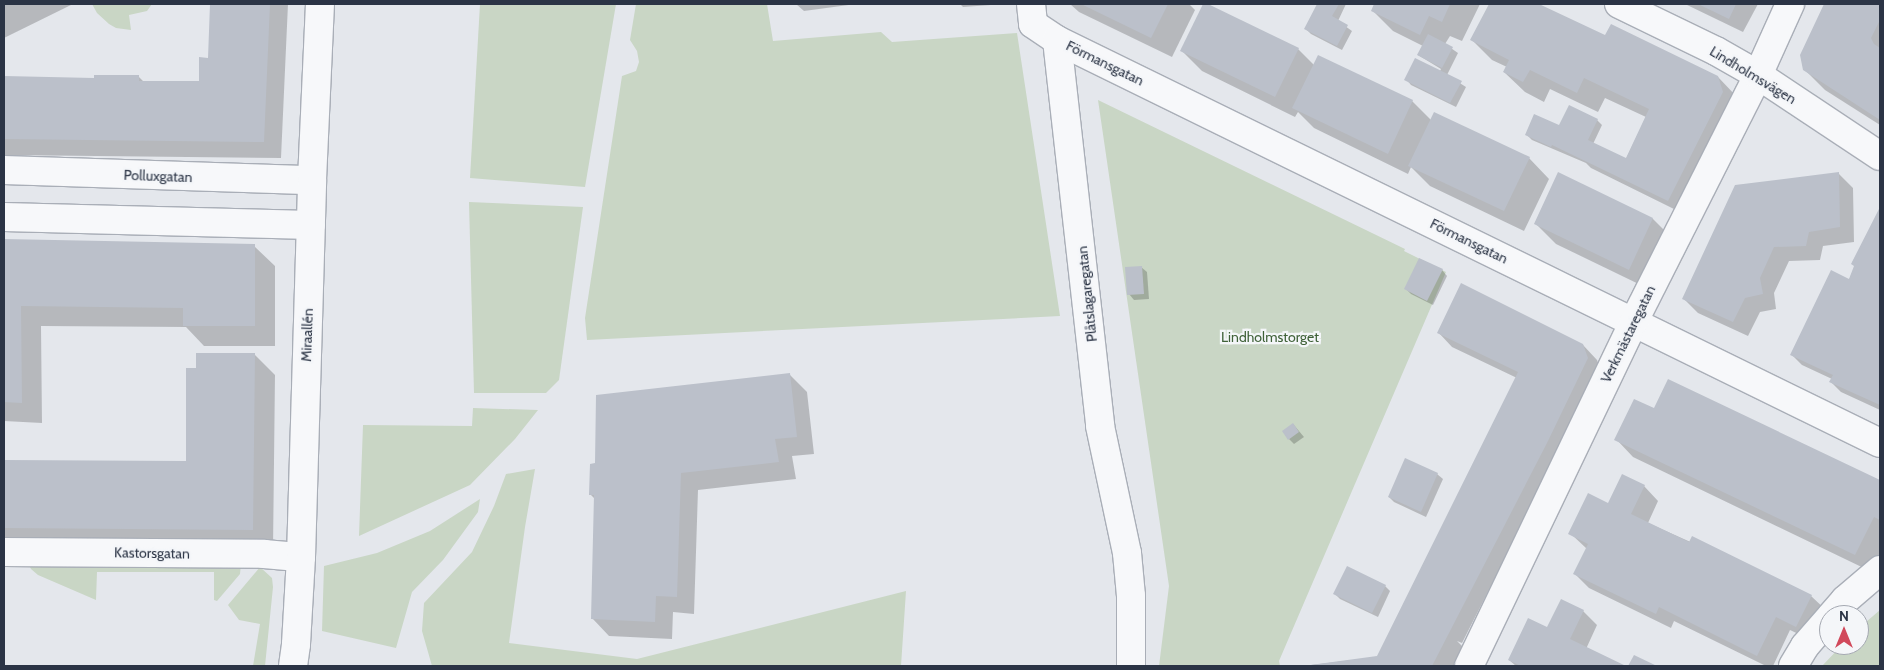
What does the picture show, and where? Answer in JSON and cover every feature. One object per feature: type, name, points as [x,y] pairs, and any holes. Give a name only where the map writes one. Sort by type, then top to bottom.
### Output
[{"type":"street","name":"Miraallén","points":[[293,666],[301,557],[312,180],[320,4]]},
{"type":"street","points":[[1031,4],[1033,24],[1057,40]]},
{"type":"street","name":"Lindholmsvägen","points":[[1619,4],[1716,51],[1758,75],[1880,156]]},
{"type":"street","name":"Verkmästaregatan","points":[[1469,666],[1634,321],[1758,75],[1790,4]]},
{"type":"street","name":"Förmansgatan","points":[[1057,40],[1880,443]]},
{"type":"street","name":"Plåtslagaregatan","points":[[1057,40],[1102,436],[1122,527],[1132,596],[1131,666]]},
{"type":"street","name":"Polluxgatan","points":[[4,170],[312,180]]},
{"type":"street","points":[[4,217],[311,225]]},
{"type":"street","name":"Kastorsgatan","points":[[4,552],[264,554],[301,557]]},
{"type":"street","points":[[1841,605],[1880,570]]},
{"type":"street","points":[[1793,666],[1805,646],[1819,630]]},
{"type":"green space","points":[[92,4],[152,4],[147,11],[129,15],[131,30],[116,28],[109,24],[97,13]]},
{"type":"green space","points":[[480,4],[616,4],[585,187],[470,178]]},
{"type":"green space","points":[[636,4],[767,4],[773,41],[881,32],[892,42],[1017,33],[1060,316],[587,340],[585,318],[622,76],[636,71],[639,62],[637,51],[630,40]]},
{"type":"green space","name":"Lindholmstorget","points":[[1098,100],[1405,249],[1404,251],[1446,272],[1279,661],[1280,666],[1159,666],[1169,586]]},
{"type":"green space","points":[[469,202],[583,207],[559,380],[546,393],[474,393]]},
{"type":"green space","points":[[473,408],[538,410],[515,439],[470,485],[359,536],[363,425],[472,426]]},
{"type":"green space","points":[[535,469],[509,643],[637,659],[906,591],[901,666],[432,666],[422,631],[424,603],[472,552],[494,506],[506,474]]},
{"type":"green space","points":[[480,499],[478,512],[443,560],[412,592],[396,648],[322,631],[324,566],[377,553],[430,531]]},
{"type":"green space","points":[[241,564],[240,574],[217,601],[214,600],[214,572],[97,572],[96,600],[38,575],[29,565]]},
{"type":"green space","points":[[260,567],[272,578],[273,587],[265,666],[253,666],[260,624],[239,620],[228,605]]},
{"type":"green space","points":[[1880,610],[1880,666],[1822,666],[1832,655],[1869,655],[1869,619]]},
{"type":"building","points":[[210,4],[270,4],[264,142],[4,139],[4,76],[94,78],[94,75],[139,75],[139,81],[199,81],[199,57],[208,58]]},
{"type":"building","points":[[1081,4],[1168,4],[1151,38]]},
{"type":"building","points":[[1203,4],[1208,4],[1299,48],[1275,97],[1180,51]]},
{"type":"building","points":[[1317,4],[1339,4],[1332,16],[1348,25],[1337,46],[1304,29]]},
{"type":"building","points":[[1374,4],[1450,4],[1442,22],[1429,16],[1420,35],[1371,11]]},
{"type":"building","points":[[1489,4],[1539,4],[1605,35],[1611,24],[1718,76],[1723,92],[1668,201],[1552,145],[1551,147],[1525,135],[1534,114],[1559,125],[1569,105],[1598,119],[1588,140],[1626,158],[1649,109],[1584,78],[1577,93],[1530,70],[1523,82],[1503,72],[1509,60],[1470,40]]},
{"type":"building","points":[[1698,4],[1736,4],[1729,19]]},
{"type":"building","points":[[1824,4],[1880,4],[1880,20],[1871,38],[1874,44],[1880,48],[1880,120],[1803,70],[1800,55]]},
{"type":"building","points":[[1428,34],[1453,47],[1442,68],[1417,55]]},
{"type":"building","points":[[1318,55],[1413,100],[1388,154],[1292,108]]},
{"type":"building","points":[[1415,58],[1462,81],[1450,103],[1404,80]]},
{"type":"building","points":[[1434,112],[1530,157],[1504,211],[1408,166]]},
{"type":"building","points":[[1558,172],[1653,218],[1629,270],[1534,224]]},
{"type":"building","points":[[1839,172],[1840,227],[1809,232],[1806,246],[1774,247],[1760,278],[1763,294],[1745,298],[1733,322],[1682,299],[1735,185]]},
{"type":"building","points":[[1880,207],[1880,405],[1829,382],[1833,375],[1790,355],[1831,270],[1849,279],[1854,266],[1851,264]]},
{"type":"building","points":[[4,239],[255,244],[255,326],[183,326],[183,308],[21,306],[22,403],[4,402]]},
{"type":"building","points":[[1419,258],[1443,269],[1427,301],[1404,289]]},
{"type":"building","points":[[1142,266],[1144,294],[1127,295],[1125,267]]},
{"type":"building","points":[[1461,283],[1583,344],[1588,358],[1547,443],[1432,666],[1303,666],[1377,656],[1518,372],[1437,333]]},
{"type":"building","points":[[196,353],[255,353],[253,530],[4,528],[4,460],[186,461],[186,368],[196,368]]},
{"type":"building","points":[[790,373],[797,437],[775,439],[779,462],[681,473],[677,597],[656,596],[655,622],[591,619],[594,495],[589,495],[590,464],[595,463],[596,395]]},
{"type":"building","points":[[1668,379],[1880,480],[1880,520],[1874,517],[1855,555],[1614,440],[1634,399],[1654,408]]},
{"type":"building","points":[[1293,423],[1299,432],[1288,440],[1282,431]]},
{"type":"building","points":[[1405,458],[1438,473],[1421,512],[1388,497]]},
{"type":"building","points":[[1622,474],[1645,485],[1631,514],[1689,542],[1692,536],[1812,595],[1796,627],[1776,617],[1757,656],[1659,607],[1656,614],[1573,574],[1588,544],[1568,534],[1588,493],[1608,503]]},
{"type":"building","points":[[1347,566],[1386,585],[1372,613],[1333,594]]},
{"type":"building","points":[[1561,599],[1584,610],[1570,639],[1626,666],[1521,666],[1508,660],[1528,618],[1547,627]]},
{"type":"building","points":[[1634,655],[1657,666],[1628,666]]}]
